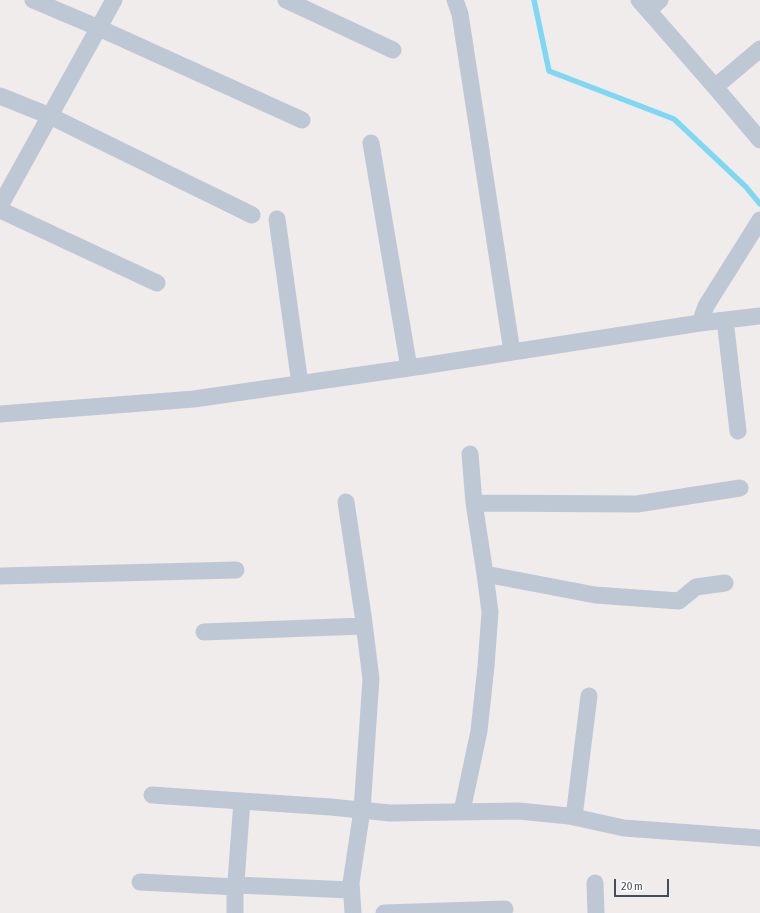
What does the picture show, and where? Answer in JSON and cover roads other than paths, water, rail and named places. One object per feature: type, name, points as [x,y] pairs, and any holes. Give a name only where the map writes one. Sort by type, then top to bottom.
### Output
[{"type":"street","points":[[33,0],[99,28],[302,120]]},
{"type":"street","points":[[0,206],[114,0]]},
{"type":"street","points":[[286,0],[393,50]]},
{"type":"street","points":[[455,0],[460,14],[512,352]]},
{"type":"street","points":[[650,4],[760,140]]},
{"type":"street","points":[[716,87],[760,49]]},
{"type":"street","points":[[0,96],[50,116],[252,215]]},
{"type":"street","points":[[371,143],[409,368]]},
{"type":"street","points":[[0,210],[157,283]]},
{"type":"street","points":[[277,219],[300,384]]},
{"type":"street","points":[[700,323],[706,306],[758,224]]},
{"type":"street","points":[[0,414],[194,399],[409,368],[700,323],[760,316]]},
{"type":"street","points":[[725,320],[738,431]]},
{"type":"street","points":[[462,811],[479,732],[490,612],[474,503],[470,454]]},
{"type":"street","points":[[474,503],[637,504],[740,488]]},
{"type":"street","points":[[346,502],[371,679],[362,810],[351,883],[352,913]]},
{"type":"street","points":[[0,576],[236,570]]},
{"type":"street","points":[[485,574],[595,595],[679,601],[696,587],[726,583]]},
{"type":"street","points":[[204,632],[363,626]]},
{"type":"street","points":[[574,817],[589,696]]},
{"type":"street","points":[[152,795],[390,813],[519,811],[574,817],[624,828],[760,838]]},
{"type":"street","points":[[235,913],[242,802]]},
{"type":"street","points":[[140,882],[351,890]]},
{"type":"street","points":[[595,883],[596,913]]},
{"type":"street","points":[[384,913],[505,909]]},
{"type":"waterway","points":[[534,0],[549,71],[674,119],[746,187],[760,204]]}]
